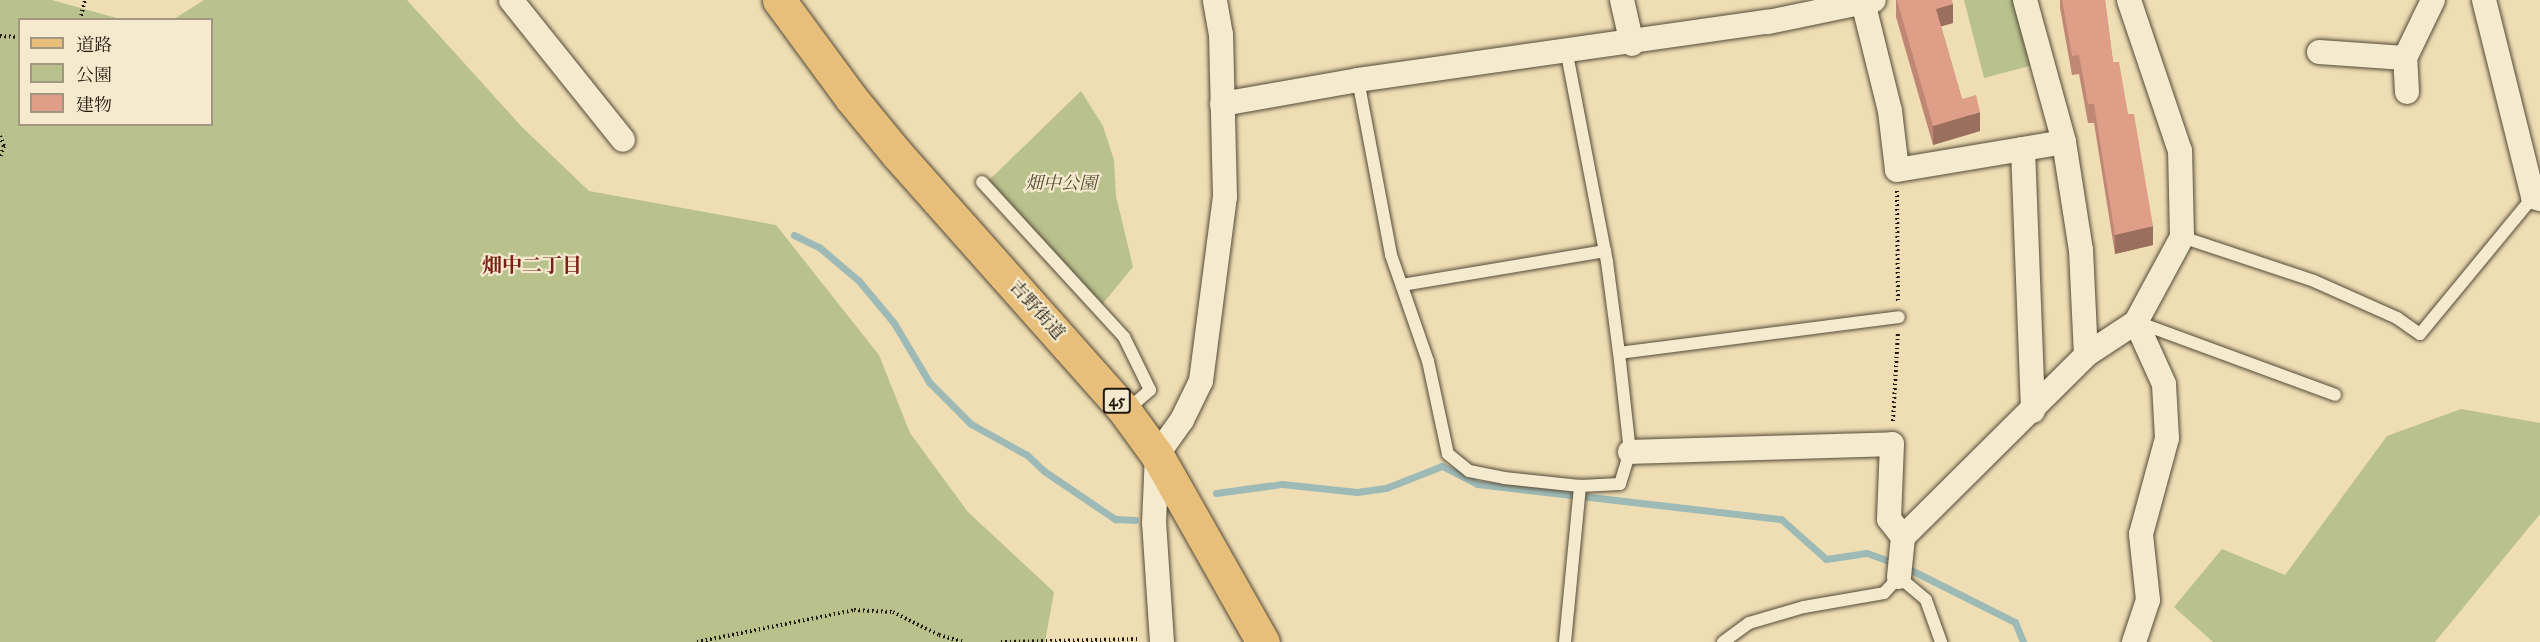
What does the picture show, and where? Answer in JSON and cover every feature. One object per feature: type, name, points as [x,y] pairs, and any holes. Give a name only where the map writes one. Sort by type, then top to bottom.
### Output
[{"type":"main road","name":"吉野街道","points":[[779,0],[851,99],[897,154],[1125,411],[1157,456],[1263,642]]},
{"type":"street","points":[[512,0],[622,140]]},
{"type":"street","points":[[1162,640],[1154,524],[1157,456],[1182,420],[1201,381],[1225,197],[1221,35],[1215,0]]},
{"type":"street","points":[[1622,0],[1632,44]]},
{"type":"street","points":[[2025,0],[2064,142],[2081,250],[2086,355]]},
{"type":"street","points":[[1899,578],[1903,537],[2033,411],[2086,355],[2136,322],[2182,237],[2180,151],[2129,0]]},
{"type":"street","points":[[2407,92],[2405,58],[2433,0]]},
{"type":"street","points":[[2484,0],[2536,198]]},
{"type":"street","points":[[1222,104],[1358,80],[1566,50],[1632,44],[1868,1],[1890,111],[1897,170],[2064,142]]},
{"type":"street","points":[[2319,52],[2405,58]]},
{"type":"street","points":[[2023,149],[2033,411]]},
{"type":"street","points":[[2134,642],[2148,600],[2141,534],[2167,438],[2164,384],[2136,322]]},
{"type":"street","points":[[1630,452],[1892,444],[1889,519],[1903,537]]},
{"type":"lane","points":[[1358,80],[1391,255],[1428,361],[1448,454],[1469,471],[1580,486],[1620,484],[1630,452],[1619,353],[1605,252],[1566,50]]},
{"type":"lane","points":[[982,183],[1124,337],[1150,390],[1125,411]]},
{"type":"lane","points":[[2182,237],[2314,281],[2397,318],[2420,334],[2536,198]]},
{"type":"lane","points":[[1402,285],[1605,252]]},
{"type":"lane","points":[[1619,353],[1899,316]]},
{"type":"lane","points":[[2136,322],[2335,395]]},
{"type":"lane","points":[[1565,642],[1580,486]]},
{"type":"lane","points":[[1723,642],[1749,623],[1804,607],[1884,593],[1899,578],[1926,600],[1941,642]]},
{"type":"path","points":[[80,18],[84,0]]},
{"type":"path","points":[[0,36],[18,37]]},
{"type":"path","points":[[0,136],[4,146],[0,158]]},
{"type":"path","points":[[697,642],[854,610],[893,612],[939,635],[964,642]]},
{"type":"path","points":[[1001,642],[1162,640]]},
{"type":"green space","points":[[0,0],[52,0],[116,18],[18,18],[18,126],[213,126],[213,18],[176,18],[204,0],[407,0],[522,127],[589,191],[776,225],[879,355],[910,433],[968,512],[1054,592],[1045,642],[0,642]]},
{"type":"green space","points":[[1964,0],[2016,0],[2033,65],[1984,78]]},
{"type":"green space","name":"畑中公園","points":[[1081,91],[1103,126],[1114,160],[1116,196],[1133,267],[1100,307],[988,181]]},
{"type":"green space","points":[[2461,409],[2540,423],[2540,514],[2435,642],[2213,642],[2174,607],[2222,549],[2285,575],[2387,436]]},
{"type":"building","points":[[1897,0],[1952,0],[1953,4],[1936,9],[1962,99],[1976,95],[1980,112],[1933,126]]},
{"type":"building","points":[[2062,0],[2105,0],[2113,62],[2119,62],[2128,114],[2134,114],[2153,226],[2115,235],[2094,104],[2088,104],[2079,55],[2072,56]]},
{"type":"waterway","points":[[794,235],[819,247],[859,281],[894,323],[929,382],[971,424],[1027,455],[1044,471],[1115,519],[1135,520]]},
{"type":"waterway","points":[[1216,493],[1282,484],[1357,492],[1386,488],[1442,466],[1477,484],[1781,519],[1826,559],[1867,553],[1895,563]]},
{"type":"waterway","points":[[1905,567],[2015,622],[2023,642]]},
{"type":"district","name":"畑中二丁目","points":[[532,265]]}]
